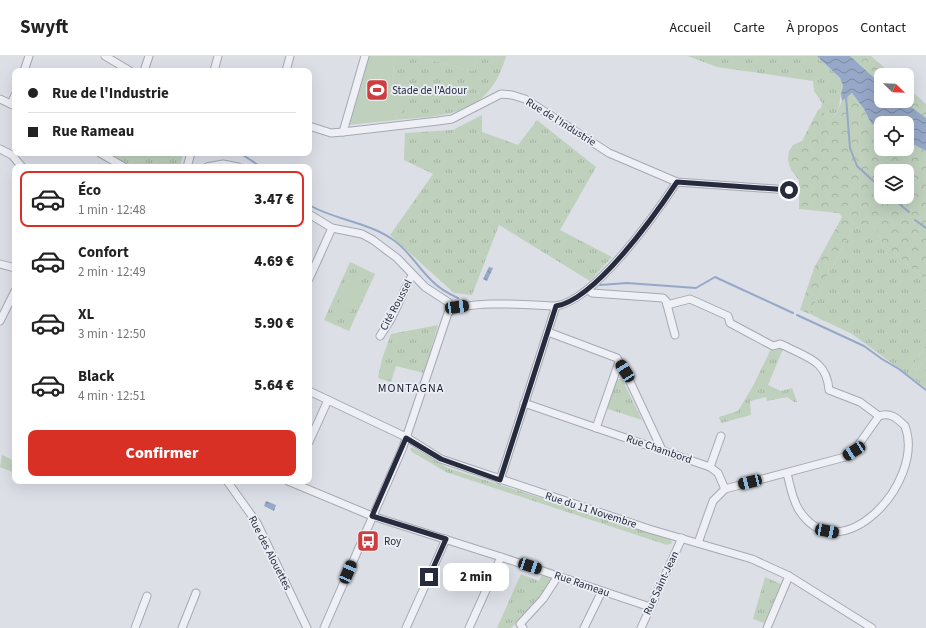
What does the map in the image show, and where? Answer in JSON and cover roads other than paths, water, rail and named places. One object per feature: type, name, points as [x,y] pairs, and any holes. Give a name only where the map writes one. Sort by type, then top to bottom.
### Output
[{"type":"street","points":[[25,68],[29,56]]},
{"type":"street","points":[[105,56],[125,68]]},
{"type":"street","points":[[145,68],[149,56]]},
{"type":"street","points":[[215,68],[218,56]]},
{"type":"street","points":[[287,68],[290,56]]},
{"type":"street","points":[[343,132],[365,56]]},
{"type":"street","name":"Rue de l'Industrie","points":[[312,127],[331,133],[452,119],[501,94],[512,95],[525,98],[609,153],[677,182],[789,190]]},
{"type":"street","points":[[0,99],[12,105]]},
{"type":"street","points":[[0,149],[12,155]]},
{"type":"street","points":[[13,156],[20,164]]},
{"type":"street","points":[[105,156],[119,164]]},
{"type":"street","points":[[324,628],[406,438],[448,313],[457,307],[472,305],[556,306],[564,304],[588,290],[605,273],[657,212],[677,182]]},
{"type":"street","name":"Cité Roussel","points":[[312,216],[332,228],[362,234],[373,240],[397,258],[425,287],[448,302]]},
{"type":"street","points":[[312,272],[332,228]]},
{"type":"street","points":[[0,264],[12,267]]},
{"type":"street","name":"Cité Roussel","points":[[380,336],[391,319],[412,275]]},
{"type":"street","points":[[588,290],[592,293],[660,298],[666,301],[676,335]]},
{"type":"street","points":[[0,321],[12,297]]},
{"type":"street","points":[[667,305],[690,299],[728,316],[730,323],[773,346],[780,344],[785,346],[821,366],[828,378],[829,390],[860,402],[879,416]]},
{"type":"street","points":[[500,480],[556,306]]},
{"type":"street","points":[[548,332],[617,358],[662,450]]},
{"type":"street","points":[[596,428],[619,362]]},
{"type":"street","name":"Rue du 11 Novembre","points":[[312,392],[406,438],[441,459],[500,480],[752,559],[789,576],[872,628]]},
{"type":"street","points":[[312,435],[328,400]]},
{"type":"street","name":"Rue Chambord","points":[[524,404],[710,467]]},
{"type":"street","points":[[698,543],[713,501],[725,489],[845,457],[854,451],[879,416],[885,414],[898,419],[909,431],[914,440]]},
{"type":"street","points":[[721,436],[710,467],[718,472],[725,489]]},
{"type":"street","points":[[787,473],[793,498],[800,511],[812,523],[827,531],[845,533],[868,525],[887,512]]},
{"type":"street","name":"Rue des Alouettes","points":[[229,484],[257,523],[307,628]]},
{"type":"street","name":"Rue Rameau","points":[[297,484],[372,516],[650,607]]},
{"type":"street","name":"Rue Saint-Jean","points":[[641,628],[682,538]]},
{"type":"street","points":[[406,628],[446,539]]},
{"type":"street","points":[[469,628],[501,557]]},
{"type":"street","points":[[520,627],[543,599],[558,576]]},
{"type":"street","points":[[767,628],[789,576]]},
{"type":"street","points":[[584,628],[602,591]]},
{"type":"street","points":[[182,628],[196,593]]},
{"type":"street","points":[[135,628],[147,596]]},
{"type":"water","points":[[817,56],[850,56],[874,78],[874,108],[912,108],[926,118],[926,151],[914,145],[914,116],[874,116],[874,124],[871,123],[864,109],[852,93],[842,101],[841,94],[843,86],[840,78]]},
{"type":"water","points":[[489,267],[493,268],[487,281],[483,279]]},
{"type":"water","points":[[266,501],[276,505],[274,511],[264,506]]},
{"type":"waterway","points":[[846,97],[850,148],[857,166],[874,182]]},
{"type":"waterway","points":[[244,156],[256,164]]},
{"type":"waterway","points":[[899,204],[909,212]]},
{"type":"waterway","points":[[312,206],[382,233],[392,239],[408,253],[435,284],[444,291],[458,298]]},
{"type":"waterway","points":[[915,220],[926,228]]},
{"type":"waterway","points":[[600,285],[627,283],[696,288],[715,277],[793,313]]},
{"type":"waterway","points":[[797,315],[864,346],[899,369],[926,390]]},
{"type":"place","name":"Stade de l'Adour","points":[[377,90]]},
{"type":"place","name":"Roy","points":[[368,541]]},
{"type":"district","name":"MONTAGNA","points":[[411,388]]}]
